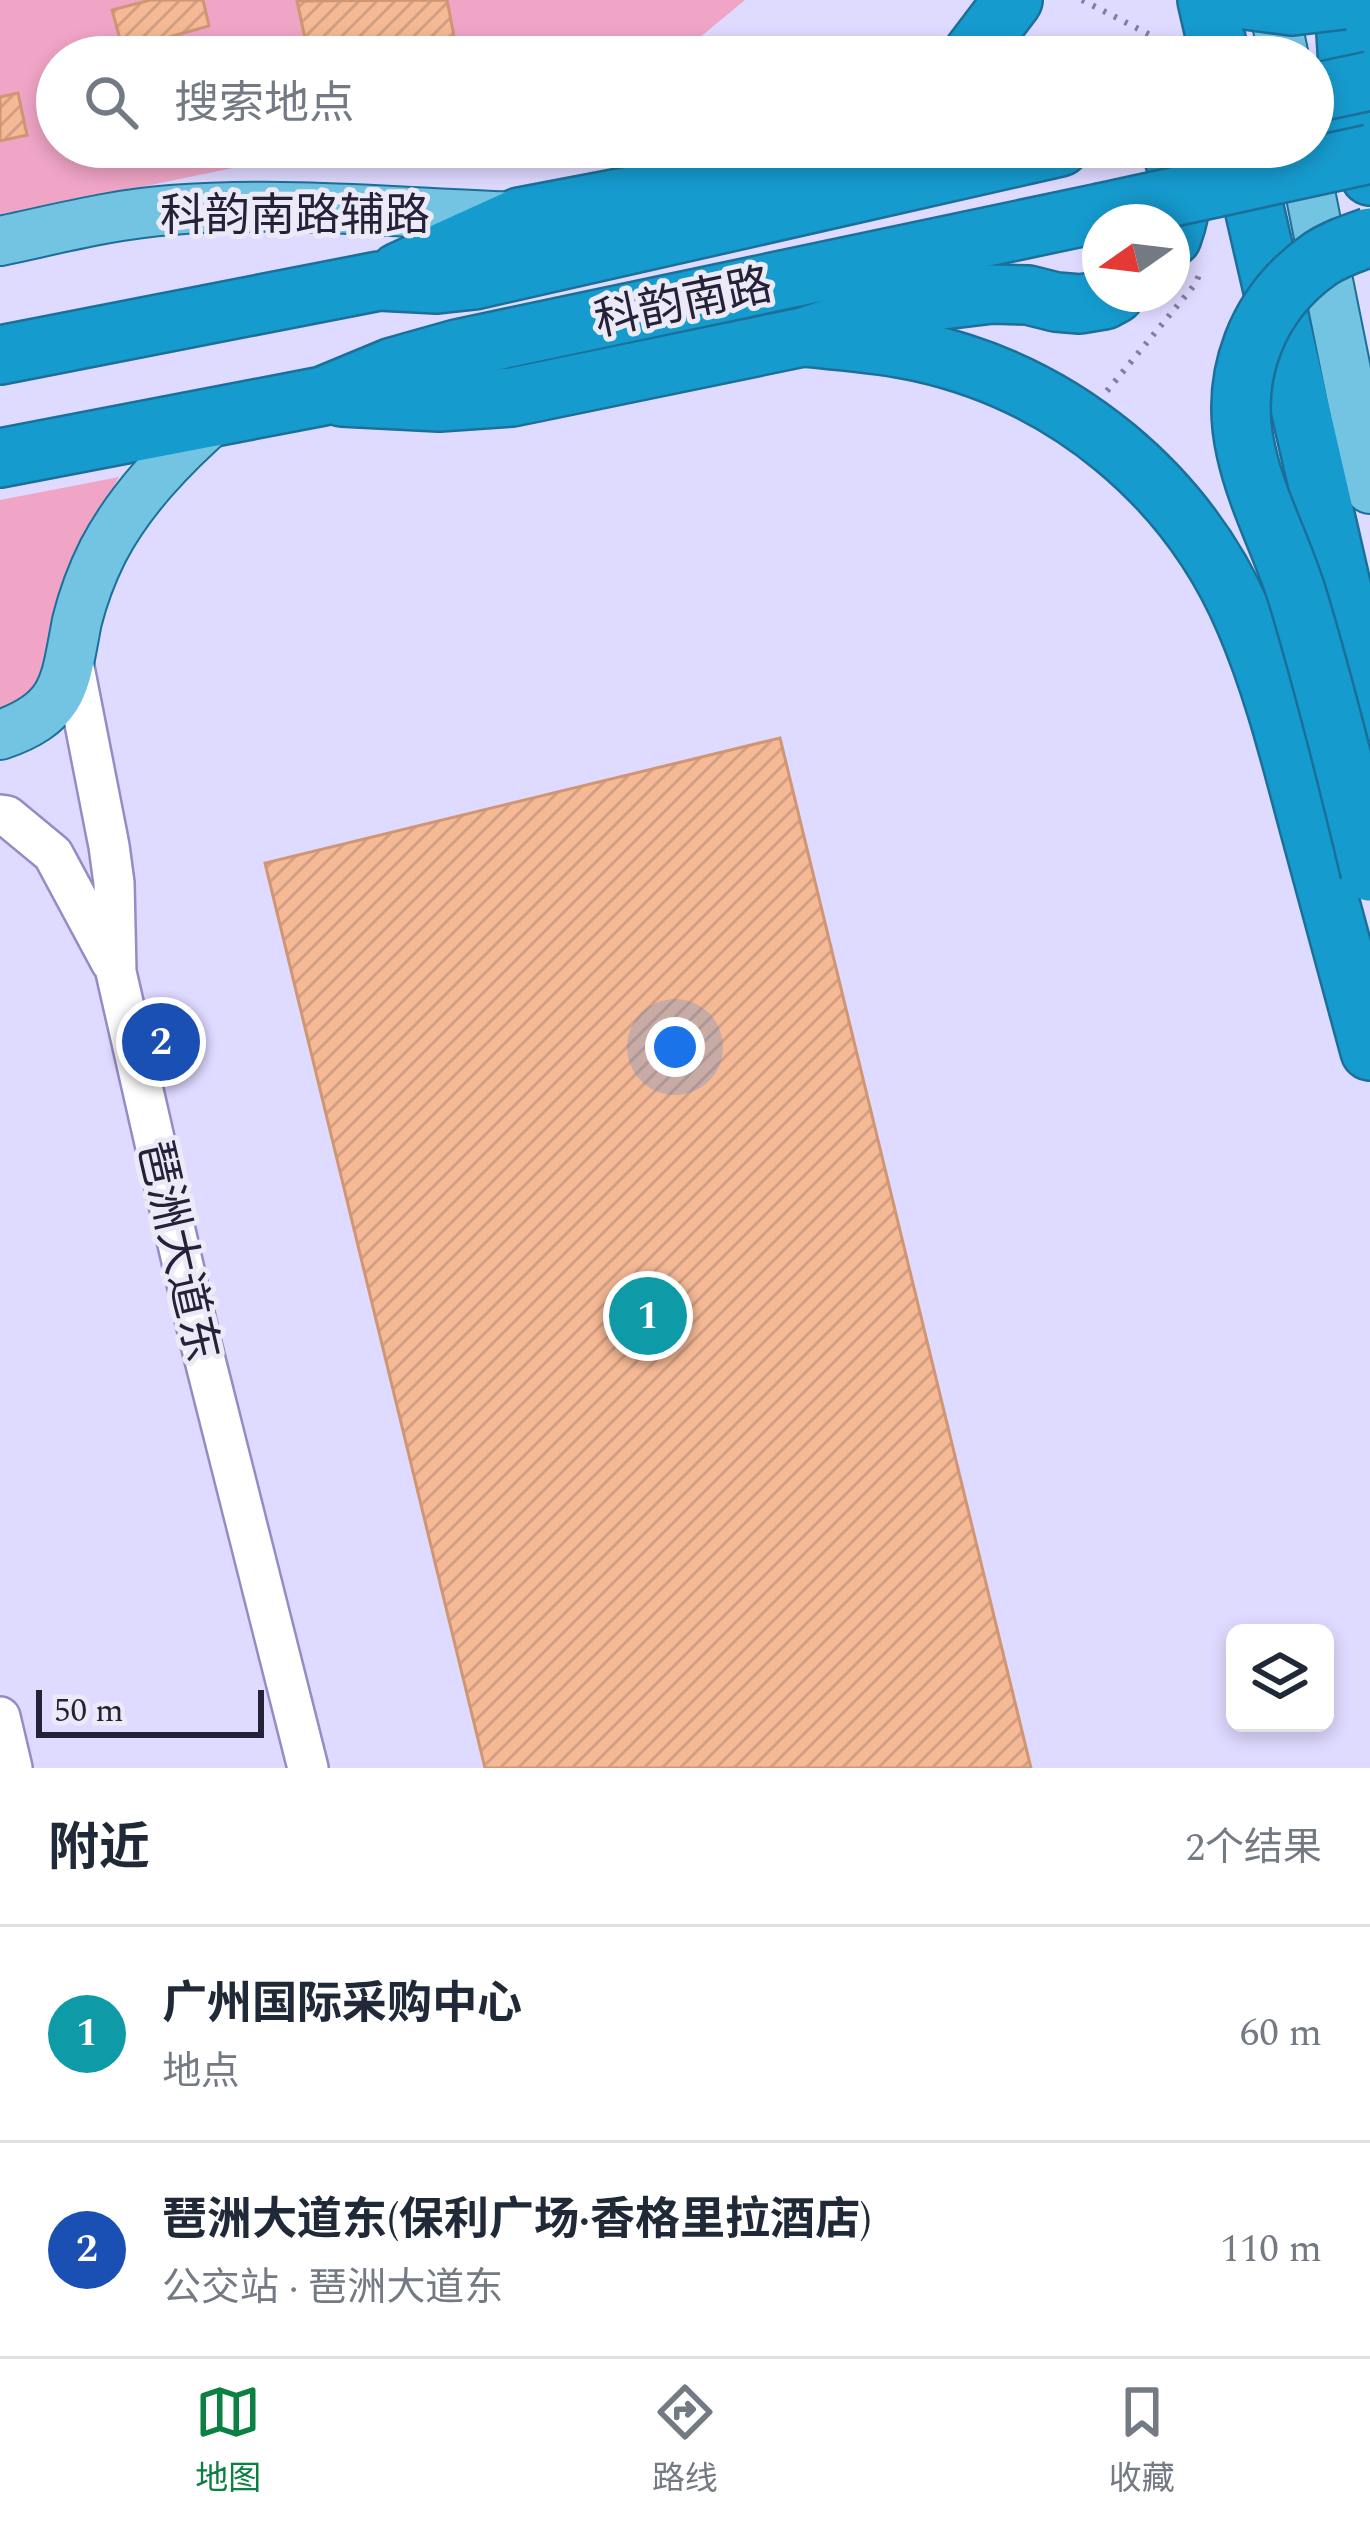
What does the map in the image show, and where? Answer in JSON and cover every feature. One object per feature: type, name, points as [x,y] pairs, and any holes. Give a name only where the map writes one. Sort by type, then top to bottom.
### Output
[{"type":"highway","points":[[987,36],[1013,0]]},
{"type":"highway","points":[[1207,0],[1215,36]]},
{"type":"highway","points":[[1246,0],[1292,6],[1343,0],[1351,111],[1370,176]]},
{"type":"highway","points":[[751,172],[763,168]]},
{"type":"highway","points":[[379,281],[520,217],[770,168]]},
{"type":"highway","name":"科韵南路","points":[[0,356],[379,281],[437,284],[474,280],[967,168]]},
{"type":"highway","points":[[1177,168],[1183,204]]},
{"type":"highway","name":"科韵南路","points":[[0,458],[323,396],[393,367],[457,350],[1100,213],[1211,168]]},
{"type":"highway","points":[[1245,168],[1370,711]]},
{"type":"highway","points":[[1370,237],[1324,257],[1276,302],[1246,358],[1241,404],[1246,452],[1297,594],[1370,872]]},
{"type":"highway","points":[[323,396],[439,402],[512,397],[803,337],[894,309],[961,297],[1028,295],[1082,304]]},
{"type":"highway","points":[[803,337],[919,351],[997,376],[1054,403],[1095,430],[1171,503],[1228,585],[1265,674],[1370,1051]]},
{"type":"main road","points":[[1272,0],[1280,36]]},
{"type":"main road","points":[[1329,0],[1370,211]]},
{"type":"main road","points":[[1305,168],[1370,489]]},
{"type":"main road","name":"科韵南路辅路","points":[[0,241],[115,217],[197,208],[520,217]]},
{"type":"main road","points":[[0,735],[41,716],[60,692],[87,587],[120,523],[165,466],[217,416]]},
{"type":"street","name":"琶洲大道东","points":[[72,657],[109,846],[116,972],[200,1340],[308,1768]]},
{"type":"street","points":[[0,815],[53,854],[116,972]]},
{"type":"street","points":[[0,1717],[12,1768]]},
{"type":"path","points":[[1082,0],[1152,36]]},
{"type":"shaded area","points":[[0,0],[745,0],[701,36],[36,36],[36,168],[233,168],[0,216]]},
{"type":"shaded area","points":[[119,477],[73,556],[43,672],[24,710],[0,721],[0,500]]},
{"type":"building","points":[[150,0],[203,0],[209,26],[173,36],[119,36],[112,10]]},
{"type":"building","points":[[447,0],[454,36],[304,36],[297,1]]},
{"type":"building","points":[[18,93],[27,135],[0,141],[0,97]]},
{"type":"building","points":[[780,738],[1031,1768],[485,1768],[265,863]]},
{"type":"place","name":"琶洲大道东(保利广场·香格里拉酒店)","points":[[161,1042]]},
{"type":"place","name":"广州国际采购中心","points":[[648,1316]]}]
